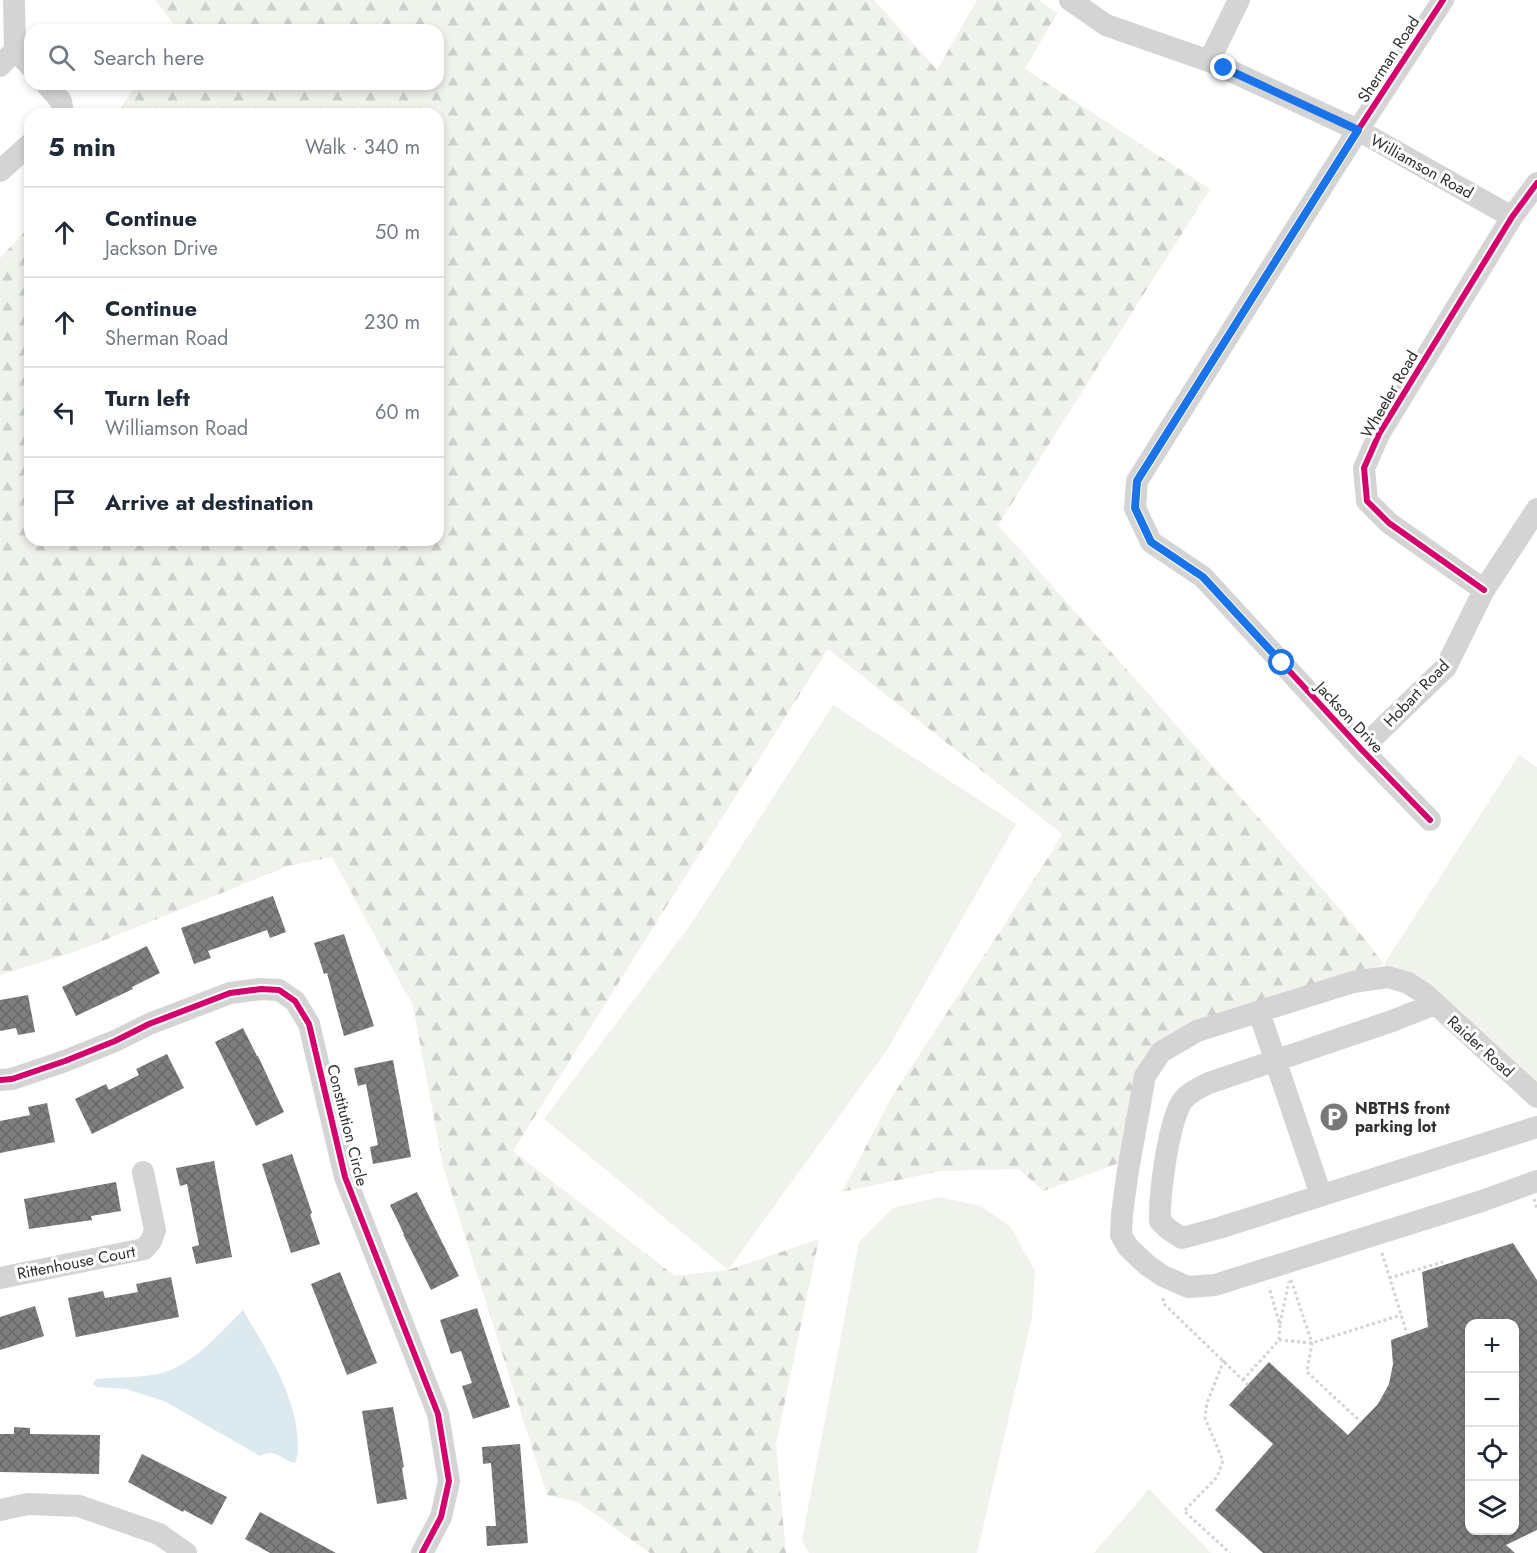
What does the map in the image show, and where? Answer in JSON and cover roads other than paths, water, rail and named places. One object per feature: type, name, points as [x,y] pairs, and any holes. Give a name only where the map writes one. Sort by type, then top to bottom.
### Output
[{"type":"street","points":[[14,0],[15,61]]},
{"type":"street","name":"Williamson Road","points":[[1070,0],[1106,25],[1209,61],[1358,130],[1512,217]]},
{"type":"street","points":[[1209,61],[1239,0]]},
{"type":"street","name":"Sherman Road","points":[[1203,577],[1151,542],[1135,508],[1137,481],[1358,130],[1443,0]]},
{"type":"street","points":[[51,90],[61,101],[62,108]]},
{"type":"street","points":[[0,171],[24,149]]},
{"type":"street","name":"Wheeler Road","points":[[1484,590],[1389,523],[1367,501],[1364,468],[1379,434],[1512,217],[1537,183]]},
{"type":"street","name":"Hobart Road","points":[[1361,748],[1446,666],[1484,590],[1537,509]]},
{"type":"street","name":"Jackson Drive","points":[[1203,577],[1430,820]]},
{"type":"street","name":"Raider Road","points":[[1537,1097],[1430,999],[1408,983],[1388,977],[1353,982],[1197,1031],[1161,1052],[1145,1076],[1128,1170],[1121,1235],[1128,1247],[1163,1276],[1188,1287],[1215,1286],[1472,1205],[1537,1181]]},
{"type":"street","name":"Constitution Circle","points":[[0,1080],[65,1061],[115,1041],[149,1024],[230,993],[261,989],[279,990],[295,1001],[309,1024],[345,1177],[438,1414],[449,1481],[441,1517],[422,1553]]},
{"type":"street","points":[[1430,999],[1392,1021],[1209,1083],[1192,1093],[1180,1103],[1171,1132],[1160,1221],[1182,1238],[1537,1127]]},
{"type":"street","points":[[1259,1012],[1321,1195]]},
{"type":"street","name":"Rittenhouse Court","points":[[0,1278],[144,1249],[152,1241],[155,1230],[143,1172]]},
{"type":"street","points":[[0,1510],[28,1504],[79,1506],[159,1534],[186,1553]]},
{"type":"place","name":"NBTHS front parking lot","points":[[1334,1117]]}]
